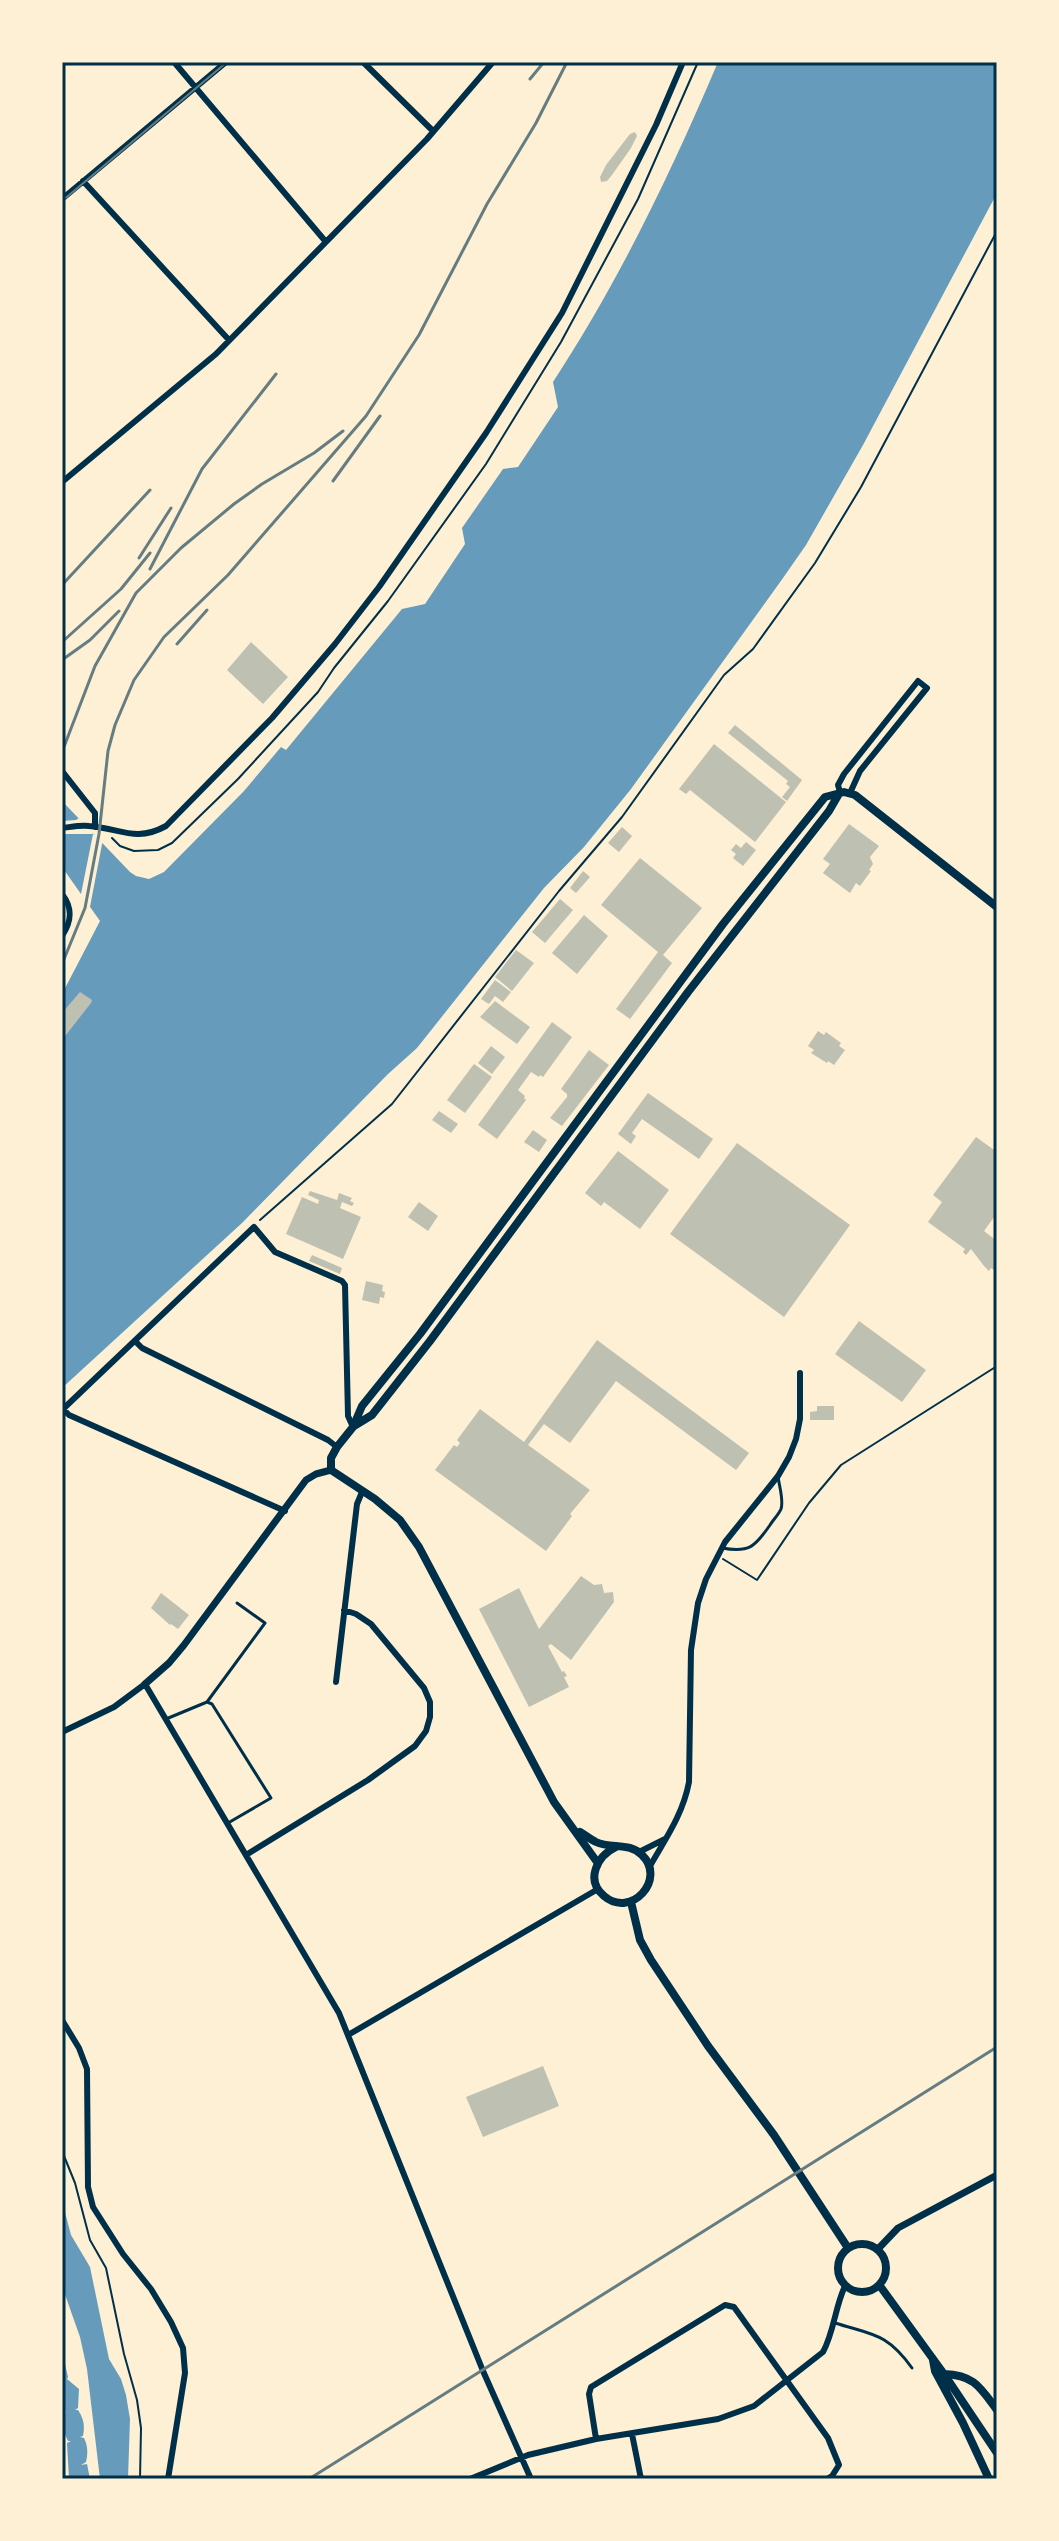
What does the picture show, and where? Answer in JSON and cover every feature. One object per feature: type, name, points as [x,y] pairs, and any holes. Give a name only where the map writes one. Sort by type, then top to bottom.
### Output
[{"type":"main road","points":[[353,1427],[372,1415],[430,1341],[733,931],[829,811],[840,792]]},
{"type":"main road","points":[[597,1862],[546,1789],[419,1547],[400,1520],[331,1470],[331,1458],[353,1427],[362,1406],[420,1334],[723,924],[820,802],[830,794],[852,794],[997,907]]},
{"type":"main road","points":[[723,924],[733,931]]},
{"type":"main road","points":[[572,1827],[596,1842],[639,1852],[650,1866],[650,1883],[639,1898],[631,1902],[612,1901],[598,1889],[594,1871],[597,1862],[605,1852],[616,1847]]},
{"type":"main road","points":[[631,1902],[640,1940],[651,1960],[708,2046],[774,2135],[848,2248]]},
{"type":"main road","points":[[869,2244],[878,2249],[885,2258],[887,2274],[880,2286],[867,2292],[854,2291],[845,2286],[838,2272],[839,2260],[848,2248],[869,2244]]},
{"type":"main road","points":[[880,2286],[997,2453]]},
{"type":"main road","points":[[933,2359],[935,2371],[989,2479]]},
{"type":"main road","points":[[944,2374],[967,2377],[978,2383],[997,2410]]},
{"type":"street","points":[[174,62],[326,242]]},
{"type":"street","points":[[62,199],[226,62]]},
{"type":"street","points":[[363,62],[433,131]]},
{"type":"street","points":[[62,482],[229,340],[433,131],[493,62]]},
{"type":"street","points":[[62,828],[92,826],[132,835],[154,833],[177,817],[272,718],[335,644],[379,587],[486,433],[562,313],[656,125],[683,62]]},
{"type":"street","points":[[83,181],[229,340]]},
{"type":"street","points":[[840,792],[838,785],[844,774],[918,681],[927,688],[860,771],[852,794]]},
{"type":"street","points":[[62,771],[95,813],[92,826]]},
{"type":"street","points":[[62,894],[70,911],[67,929],[62,936]]},
{"type":"street","points":[[285,1511],[62,1410],[254,1227],[275,1252],[345,1285],[348,1416],[353,1427]]},
{"type":"street","points":[[136,1342],[142,1348],[337,1447]]},
{"type":"street","points":[[650,1866],[677,1822],[689,1782],[693,1624],[702,1590],[733,1530],[778,1476],[796,1439],[800,1423],[800,1373]]},
{"type":"street","points":[[62,1732],[114,1707],[169,1663],[306,1480],[331,1470]]},
{"type":"street","points":[[336,1682],[357,1504],[362,1492]]},
{"type":"street","points":[[246,1855],[368,1780],[415,1746],[426,1731],[430,1702],[424,1688],[371,1624],[344,1610]]},
{"type":"street","points":[[145,1684],[339,2013],[483,2371],[531,2479]]},
{"type":"street","points":[[639,1852],[665,1839]]},
{"type":"street","points":[[348,2035],[598,1889]]},
{"type":"street","points":[[62,2020],[79,2048],[87,2069],[88,2187],[93,2207],[123,2254],[151,2289],[183,2348],[185,2373],[168,2479]]},
{"type":"street","points":[[878,2249],[898,2228],[997,2175]]},
{"type":"street","points":[[470,2479],[521,2457],[596,2439],[718,2419],[754,2406],[823,2352],[845,2286]]},
{"type":"street","points":[[596,2439],[589,2394],[591,2387],[725,2305],[734,2307],[828,2438],[839,2465],[827,2479]]},
{"type":"street","points":[[632,2434],[641,2479]]},
{"type":"lane","points":[[722,1548],[747,1549],[762,1537],[782,1505],[778,1476]]},
{"type":"lane","points":[[166,1719],[207,1702],[265,1623],[237,1603]]},
{"type":"lane","points":[[207,1702],[212,1704],[271,1798],[228,1823]]},
{"type":"lane","points":[[833,2322],[881,2337],[893,2344],[912,2368]]},
{"type":"path","points":[[254,1227],[383,1114],[559,891],[622,817],[719,682],[753,649],[815,563],[861,487],[997,231]]},
{"type":"path","points":[[717,1557],[730,1561],[757,1580],[809,1503],[841,1465],[997,1366]]},
{"type":"path","points":[[62,2151],[75,2183],[90,2240],[106,2268],[137,2400],[141,2428],[140,2479]]},
{"type":"water","points":[[718,62],[997,62],[997,193],[863,445],[806,545],[631,789],[584,847],[544,888],[417,1048],[242,1223],[62,1388],[62,994],[100,921],[62,867],[62,801],[130,872],[149,879],[164,872],[244,791],[281,747],[286,750],[402,609],[425,604],[465,544],[462,528],[503,469],[518,467],[558,407],[553,382],[643,226]]},
{"type":"water","points":[[62,2201],[71,2235],[90,2267],[109,2359],[126,2395],[130,2419],[128,2479],[100,2479],[87,2369],[80,2337],[62,2286]]},
{"type":"water","points":[[62,2364],[65,2364],[67,2379],[79,2389],[78,2408],[75,2410],[83,2420],[84,2432],[80,2437],[84,2438],[87,2450],[86,2462],[81,2465],[87,2464],[90,2479],[69,2479],[67,2443],[71,2441],[68,2441],[62,2428],[62,2415],[66,2412],[62,2411]]},
{"type":"pier","points":[[82,816],[91,826],[93,834],[62,834],[62,821],[76,820]]},
{"type":"pier","points":[[93,834],[103,839],[89,912],[80,899]]},
{"type":"building","points":[[635,132],[637,136],[631,148],[607,181],[601,182],[606,165],[630,134]]},
{"type":"building","points":[[251,642],[288,677],[263,704],[227,670]]},
{"type":"building","points":[[735,725],[802,780],[787,801],[782,797],[790,787],[786,784],[788,781],[728,733]]},
{"type":"building","points":[[714,744],[786,802],[755,842],[690,790],[686,794],[679,789]]},
{"type":"building","points":[[849,824],[879,846],[870,857],[873,864],[871,871],[860,886],[856,883],[850,893],[823,873],[830,864],[823,859]]},
{"type":"building","points":[[622,827],[632,836],[619,852],[608,843]]},
{"type":"building","points":[[746,842],[756,850],[743,866],[733,858],[736,854],[731,850],[736,844],[741,848]]},
{"type":"building","points":[[640,858],[702,908],[663,955],[672,963],[630,1019],[616,1009],[658,952],[601,905]]},
{"type":"building","points":[[583,871],[590,877],[576,893],[570,888]]},
{"type":"building","points":[[560,899],[573,910],[545,943],[532,932]]},
{"type":"building","points":[[584,915],[608,936],[577,974],[552,953]]},
{"type":"building","points":[[516,950],[534,963],[512,991],[495,977]]},
{"type":"building","points":[[495,980],[511,992],[503,1002],[495,996],[489,1004],[481,999]]},
{"type":"building","points":[[80,992],[92,1000],[91,1003],[62,1040],[62,1013]]},
{"type":"building","points":[[495,1001],[530,1027],[517,1044],[480,1017]]},
{"type":"building","points":[[552,1022],[572,1037],[543,1077],[531,1072],[518,1090],[526,1100],[497,1139],[478,1125]]},
{"type":"building","points":[[818,1031],[824,1035],[826,1032],[845,1050],[834,1065],[811,1053],[814,1050],[808,1046]]},
{"type":"building","points":[[491,1046],[505,1057],[492,1074],[478,1063]]},
{"type":"building","points":[[589,1050],[609,1065],[562,1126],[550,1118],[567,1097],[561,1089]]},
{"type":"building","points":[[474,1064],[492,1077],[465,1113],[447,1100]]},
{"type":"building","points":[[648,1093],[713,1139],[699,1159],[642,1119],[632,1133],[636,1136],[631,1144],[618,1134]]},
{"type":"building","points":[[439,1111],[458,1124],[451,1133],[432,1120]]},
{"type":"building","points":[[533,1130],[547,1140],[539,1152],[524,1142]]},
{"type":"building","points":[[976,1137],[997,1152],[997,1213],[984,1231],[997,1241],[997,1272],[991,1268],[989,1271],[971,1249],[966,1255],[963,1252],[965,1249],[928,1222],[942,1202],[933,1195]]},
{"type":"building","points":[[737,1143],[850,1225],[784,1317],[670,1234]]},
{"type":"building","points":[[618,1151],[669,1190],[640,1229],[604,1202],[601,1206],[585,1193]]},
{"type":"building","points":[[310,1191],[337,1200],[339,1193],[352,1198],[352,1206],[342,1202],[340,1208],[361,1217],[343,1259],[286,1234],[302,1197],[318,1204],[319,1200],[308,1195]]},
{"type":"building","points":[[419,1202],[438,1216],[428,1231],[408,1217]]},
{"type":"building","points":[[312,1255],[342,1268],[340,1274],[309,1261]]},
{"type":"building","points":[[366,1281],[383,1285],[384,1298],[380,1297],[379,1304],[362,1300]]},
{"type":"building","points":[[859,1321],[926,1370],[902,1402],[835,1354]]},
{"type":"building","points":[[597,1340],[749,1453],[736,1470],[616,1381],[570,1443],[544,1424],[528,1445],[590,1490],[546,1551],[435,1470],[454,1445],[457,1447],[460,1443],[457,1440],[480,1409],[524,1442]]},
{"type":"building","points":[[817,1406],[834,1406],[834,1420],[810,1420],[810,1412],[817,1411]]},
{"type":"building","points":[[581,1576],[594,1585],[602,1584],[604,1593],[613,1592],[614,1602],[571,1660],[551,1644],[548,1646],[567,1676],[564,1677],[569,1687],[529,1707],[479,1609],[519,1588],[539,1629]]},
{"type":"building","points":[[161,1593],[189,1615],[178,1629],[151,1608]]},
{"type":"building","points":[[543,2066],[559,2106],[483,2137],[466,2097]]},
{"type":"tram line","points":[[62,201],[227,62]]},
{"type":"railway","points":[[530,79],[544,62]]},
{"type":"railway","points":[[62,964],[85,908],[99,834],[108,751],[134,680],[164,637],[228,575],[366,416],[419,335],[487,204],[536,123],[567,62]]},
{"type":"railway","points":[[150,569],[202,469],[276,374]]},
{"type":"railway","points":[[333,481],[380,416]]},
{"type":"railway","points":[[62,752],[95,666],[136,593],[181,548],[234,504],[343,431]]},
{"type":"railway","points":[[62,585],[150,490]]},
{"type":"railway","points":[[139,558],[171,508]]},
{"type":"railway","points":[[62,642],[121,589],[150,553]]},
{"type":"railway","points":[[177,644],[207,610]]},
{"type":"railway","points":[[62,660],[90,640],[119,611]]},
{"type":"railway","points":[[309,2479],[997,2047]]}]
